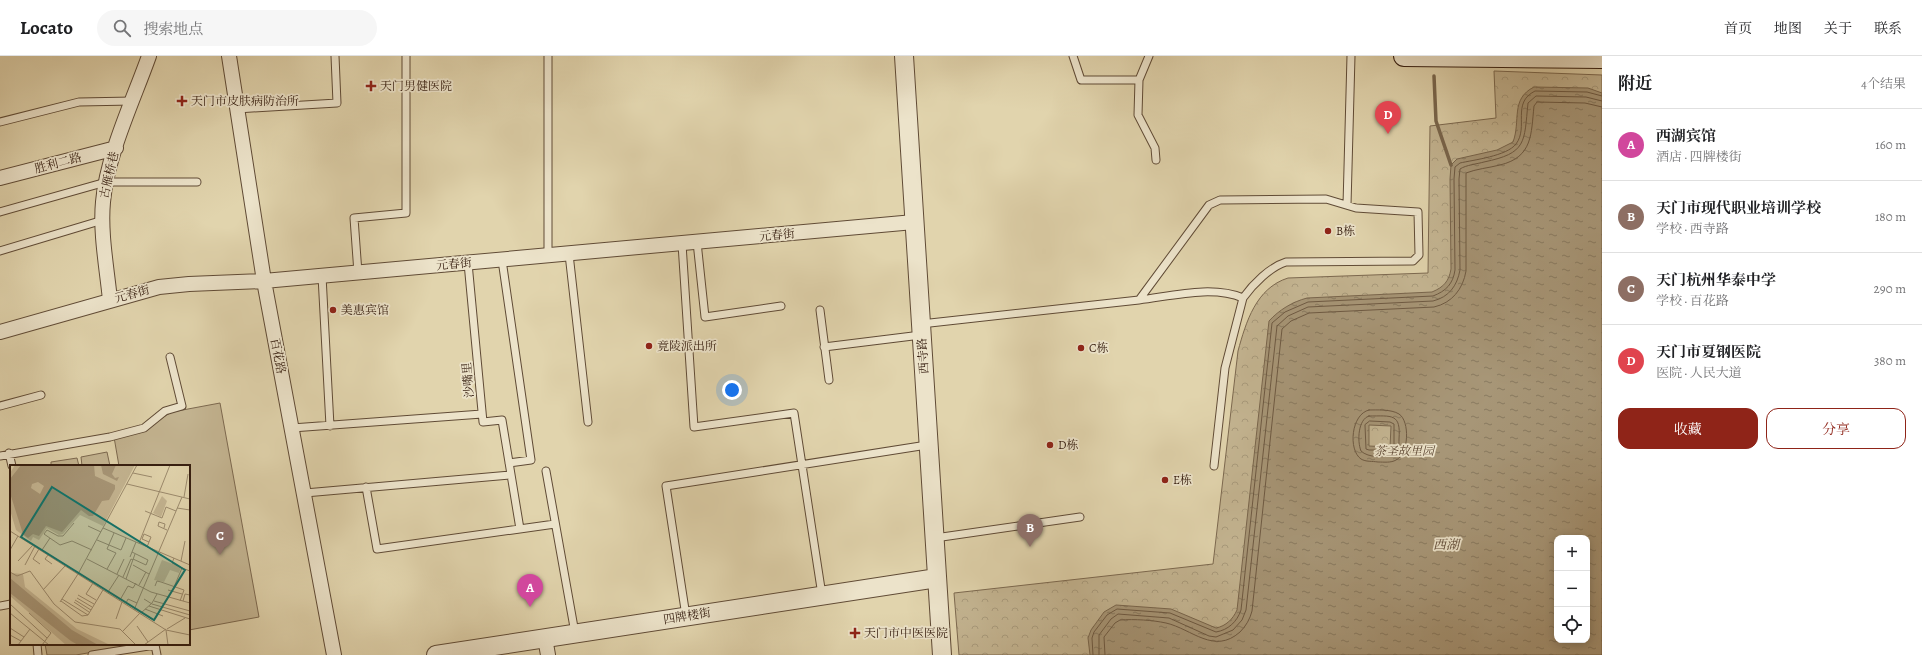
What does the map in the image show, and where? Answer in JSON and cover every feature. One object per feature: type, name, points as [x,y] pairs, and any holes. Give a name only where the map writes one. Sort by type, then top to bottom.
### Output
[{"type":"main road","points":[[1404,56],[1602,58]]},
{"type":"street","name":"古雁桥巷","points":[[110,300],[103,220],[103,203],[106,182],[116,148],[149,56]]},
{"type":"street","name":"百花路","points":[[229,56],[264,282],[305,493],[334,655]]},
{"type":"street","name":"西寺路","points":[[904,56],[942,655]]},
{"type":"street","name":"胜利二路","points":[[0,178],[116,148]]},
{"type":"street","name":"元春街","points":[[0,332],[110,300],[173,285],[264,282],[914,222]]},
{"type":"street","name":"四牌楼街","points":[[447,654],[547,646],[575,633],[937,578]]},
{"type":"lane","points":[[237,110],[337,103],[335,56]]},
{"type":"lane","points":[[358,273],[354,218],[406,213],[406,56]]},
{"type":"lane","points":[[548,56],[548,256]]},
{"type":"lane","points":[[1073,56],[1082,80],[1139,80]]},
{"type":"lane","points":[[1149,56],[1139,80],[1138,116],[1155,148],[1156,160]]},
{"type":"lane","points":[[1347,205],[1351,56]]},
{"type":"lane","points":[[0,122],[66,104],[88,101],[133,101]]},
{"type":"lane","points":[[0,212],[106,182],[197,182]]},
{"type":"lane","points":[[1139,300],[1209,204],[1215,201],[1326,200],[1356,208],[1418,212],[1419,255],[1417,258],[1408,261],[1286,262],[1275,267],[1248,292],[1244,298],[1225,368],[1214,466]]},
{"type":"lane","points":[[0,250],[103,220]]},
{"type":"lane","points":[[697,242],[705,317],[780,306]]},
{"type":"lane","points":[[682,244],[694,427],[794,413],[822,595]]},
{"type":"lane","points":[[569,254],[588,422]]},
{"type":"lane","points":[[502,260],[531,460],[509,463]]},
{"type":"lane","name":"沙嘴里","points":[[468,263],[483,422],[502,420],[520,529]]},
{"type":"lane","points":[[322,276],[330,426]]},
{"type":"lane","points":[[824,347],[921,330],[1139,300],[1211,292],[1226,293],[1244,298]]},
{"type":"lane","points":[[820,310],[829,380]]},
{"type":"lane","points":[[0,456],[9,453],[110,437],[144,428],[165,411],[182,406],[170,357]]},
{"type":"lane","points":[[0,406],[41,395]]},
{"type":"lane","points":[[292,428],[482,414]]},
{"type":"lane","points":[[686,616],[666,486],[928,444]]},
{"type":"lane","points":[[9,453],[12,465]]},
{"type":"lane","points":[[546,470],[575,633]]},
{"type":"lane","points":[[305,493],[511,475]]},
{"type":"lane","points":[[366,487],[377,549],[555,524]]},
{"type":"lane","points":[[934,538],[1080,517]]},
{"type":"lane","points":[[0,606],[10,604]]},
{"type":"lane","points":[[37,645],[38,655]]},
{"type":"lane","points":[[92,655],[155,645],[157,655]]},
{"type":"green space","name":"西湖","points":[[1494,71],[1602,75],[1602,655],[959,655],[954,593],[1213,564],[1238,351],[1254,307],[1268,290],[1277,283],[1288,278],[1428,273],[1430,126],[1496,118]]},
{"type":"green space","points":[[220,403],[259,617],[190,630],[190,465],[119,465],[114,437],[146,431],[155,422],[172,412]]},
{"type":"green space","points":[[107,452],[110,465],[82,465],[81,457]]},
{"type":"green space","points":[[77,458],[79,465],[51,465],[51,462]]},
{"type":"green space","points":[[45,645],[133,645],[76,655],[47,655]]},
{"type":"water","name":"西湖","points":[[1534,87],[1588,88],[1602,93],[1602,655],[1090,655],[1088,638],[1091,630],[1104,612],[1116,605],[1171,609],[1216,628],[1229,622],[1237,610],[1269,321],[1286,307],[1307,298],[1432,292],[1443,286],[1449,277],[1451,269],[1451,165],[1457,159],[1497,150],[1513,142],[1519,104],[1522,98]],"holes":[[[1369,425],[1391,426],[1390,447],[1369,446]]]},
{"type":"waterway","points":[[1434,76],[1436,121],[1451,165]]},
{"type":"place","name":"天门男健医院","points":[[371,86]]},
{"type":"place","name":"天门市皮肤病防治所","points":[[182,101]]},
{"type":"place","name":"天门市夏钢医院","points":[[1388,134]]},
{"type":"place","name":"B栋","points":[[1328,231]]},
{"type":"place","name":"美惠宾馆","points":[[333,310]]},
{"type":"place","name":"竟陵派出所","points":[[649,346]]},
{"type":"place","name":"C栋","points":[[1081,348]]},
{"type":"place","name":"D栋","points":[[1050,445]]},
{"type":"place","name":"E栋","points":[[1165,480]]},
{"type":"place","name":"天门市现代职业培训学校","points":[[1030,547]]},
{"type":"place","name":"天门杭州华泰中学","points":[[220,555]]},
{"type":"place","name":"西湖宾馆","points":[[530,607]]},
{"type":"place","name":"天门市中医医院","points":[[855,633]]},
{"type":"park label","name":"茶圣故里园","points":[[1404,451]]}]
